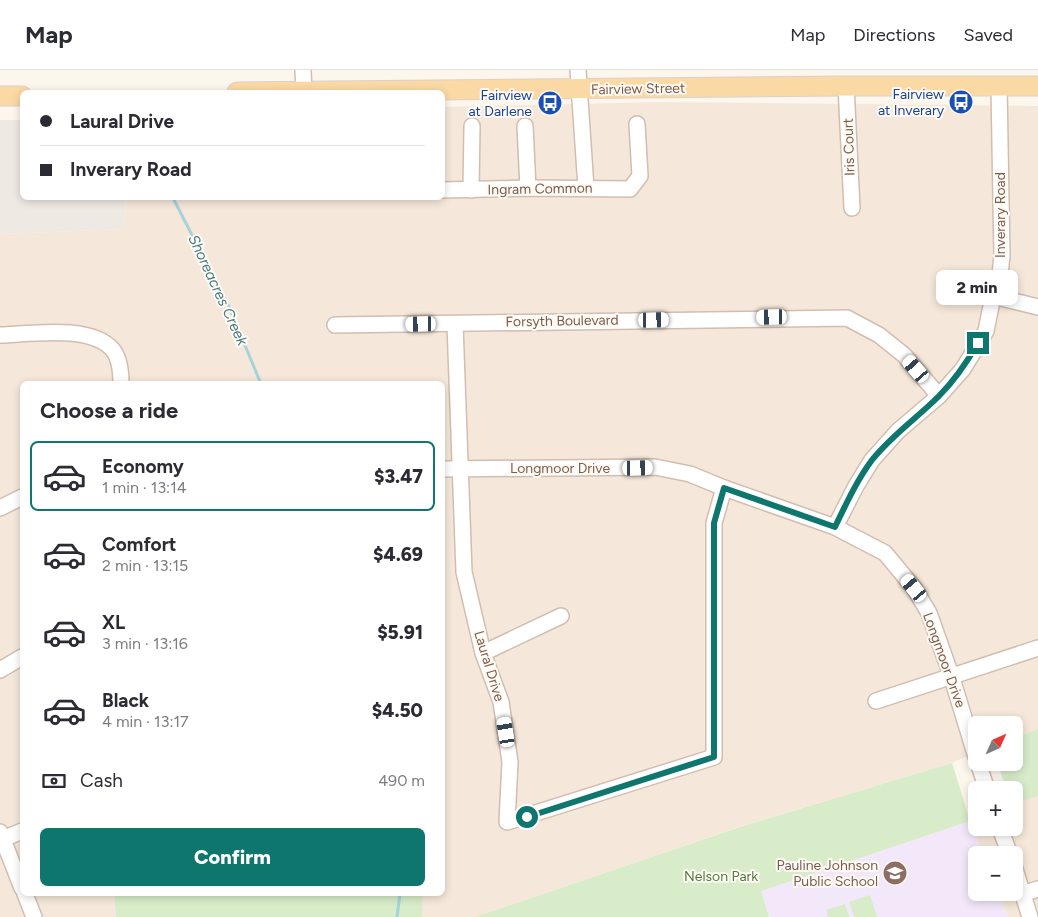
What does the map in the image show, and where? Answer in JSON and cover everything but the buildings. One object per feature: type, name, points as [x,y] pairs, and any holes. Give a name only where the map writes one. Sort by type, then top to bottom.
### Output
[{"type":"main road","name":"Fairview Street","points":[[445,90],[1038,86]]},
{"type":"main road","points":[[0,96],[20,96]]},
{"type":"street","points":[[303,70],[303,90]]},
{"type":"street","points":[[578,70],[586,188]]},
{"type":"street","name":"Iris Court","points":[[846,86],[852,208]]},
{"type":"street","name":"Inverary Road","points":[[835,527],[872,460],[898,431],[939,396],[963,369],[986,331],[993,296],[999,283],[1002,256],[999,87]]},
{"type":"street","name":"Ingram Common","points":[[445,190],[528,188],[630,189],[640,176],[637,124]]},
{"type":"street","points":[[471,190],[472,126]]},
{"type":"street","points":[[525,126],[528,188]]},
{"type":"street","points":[[993,296],[1038,306]]},
{"type":"street","name":"Forsyth Boulevard","points":[[335,325],[847,318],[878,335],[904,356],[939,396]]},
{"type":"street","name":"Laural Drive","points":[[455,324],[464,572],[483,653],[501,702],[510,762],[507,822],[714,757],[714,523],[724,488]]},
{"type":"street","points":[[0,335],[72,332],[95,339],[113,350],[120,367],[121,381]]},
{"type":"street","name":"Longmoor Drive","points":[[445,469],[654,467],[690,474],[835,527],[885,553],[914,588],[929,613],[968,731]]},
{"type":"street","points":[[0,508],[20,498]]},
{"type":"street","points":[[483,653],[561,616]]},
{"type":"street","points":[[876,701],[1038,648]]},
{"type":"street","points":[[0,670],[20,658]]},
{"type":"street","points":[[20,832],[2,836],[20,883]]},
{"type":"street","points":[[1023,894],[1038,890]]},
{"type":"street","points":[[26,896],[34,917]]},
{"type":"street","points":[[1023,897],[1030,917]]},
{"type":"shaded area","points":[[662,102],[1038,106],[1038,729],[1023,735],[1023,716],[968,716],[968,756],[952,763],[739,827],[475,917],[422,917],[423,896],[445,896],[445,381],[20,381],[20,896],[114,896],[116,917],[0,917],[0,234],[122,229],[126,213],[125,200],[445,200],[445,107]]},
{"type":"shaded area","points":[[0,120],[20,120],[20,200],[125,200],[126,213],[122,229],[0,234]]},
{"type":"shaded area","points":[[1038,795],[1038,917],[1008,917],[1001,901],[1023,901],[1023,846],[980,846],[976,836],[1023,836],[1023,800]]},
{"type":"shaded area","name":"Pauline Johnson Public School","points":[[968,822],[968,836],[976,836],[980,846],[968,846],[968,901],[1001,901],[1008,917],[769,917],[761,891]]},
{"type":"green space","points":[[1038,729],[1038,796],[1023,800],[1023,781],[1003,781],[1000,771],[1023,771],[1023,735]]},
{"type":"green space","name":"Nelson Park","points":[[952,763],[968,815],[968,822],[761,891],[769,917],[475,917],[740,827]]},
{"type":"green space","points":[[870,895],[877,917],[854,917],[849,902]]},
{"type":"green space","points":[[114,896],[423,896],[422,917],[116,917]]},
{"type":"green space","points":[[845,904],[849,917],[828,917],[826,910]]},
{"type":"waterway","name":"Shoreacres Creek","points":[[174,200],[230,309],[260,381]]},
{"type":"waterway","name":"Shoreacres Creek","points":[[397,917],[400,896]]},
{"type":"place","name":"Fairview at Inverary","points":[[961,102]]},
{"type":"place","name":"Fairview at Darlene","points":[[550,103]]},
{"type":"place","name":"Pauline Johnson Public School","points":[[895,873]]},
{"type":"route","points":[[527,817],[714,757],[714,523],[724,488],[835,527],[872,460],[898,431],[939,396],[963,369],[978,343]]}]
